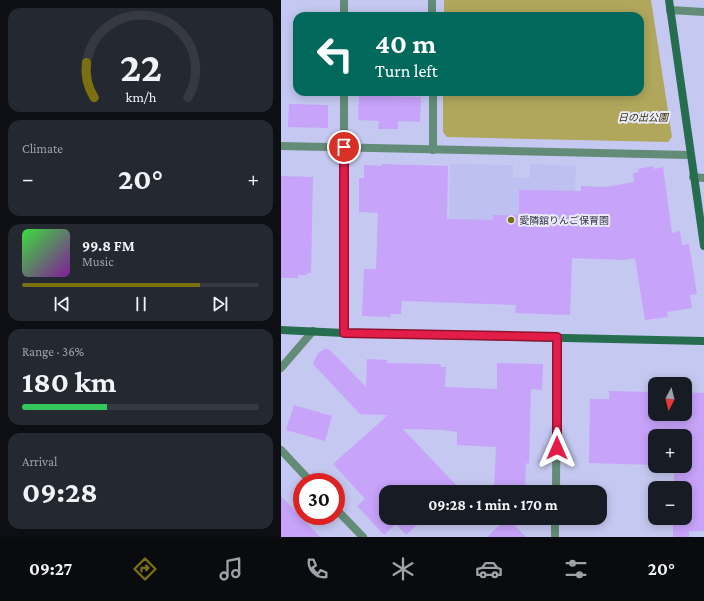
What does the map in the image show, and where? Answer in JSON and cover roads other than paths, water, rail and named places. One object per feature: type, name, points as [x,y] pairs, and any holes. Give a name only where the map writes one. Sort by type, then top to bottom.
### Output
[{"type":"street","points":[[344,0],[344,12]]},
{"type":"street","points":[[432,0],[432,12]]},
{"type":"street","points":[[669,0],[704,246]]},
{"type":"street","points":[[670,10],[704,12]]},
{"type":"street","points":[[344,96],[344,333]]},
{"type":"street","points":[[433,96],[433,150]]},
{"type":"street","points":[[281,146],[690,155]]},
{"type":"street","points":[[693,177],[704,178]]},
{"type":"street","points":[[281,330],[344,333],[704,341]]},
{"type":"street","points":[[281,368],[313,331]]},
{"type":"street","points":[[556,485],[557,337]]},
{"type":"street","points":[[281,450],[303,473]]},
{"type":"street","points":[[345,518],[363,537]]},
{"type":"street","points":[[555,525],[555,537]]},
{"type":"place","name":"愛隣舘りんご保育園","points":[[511,220]]},
{"type":"park label","name":"日の出公園","points":[[643,117]]}]
